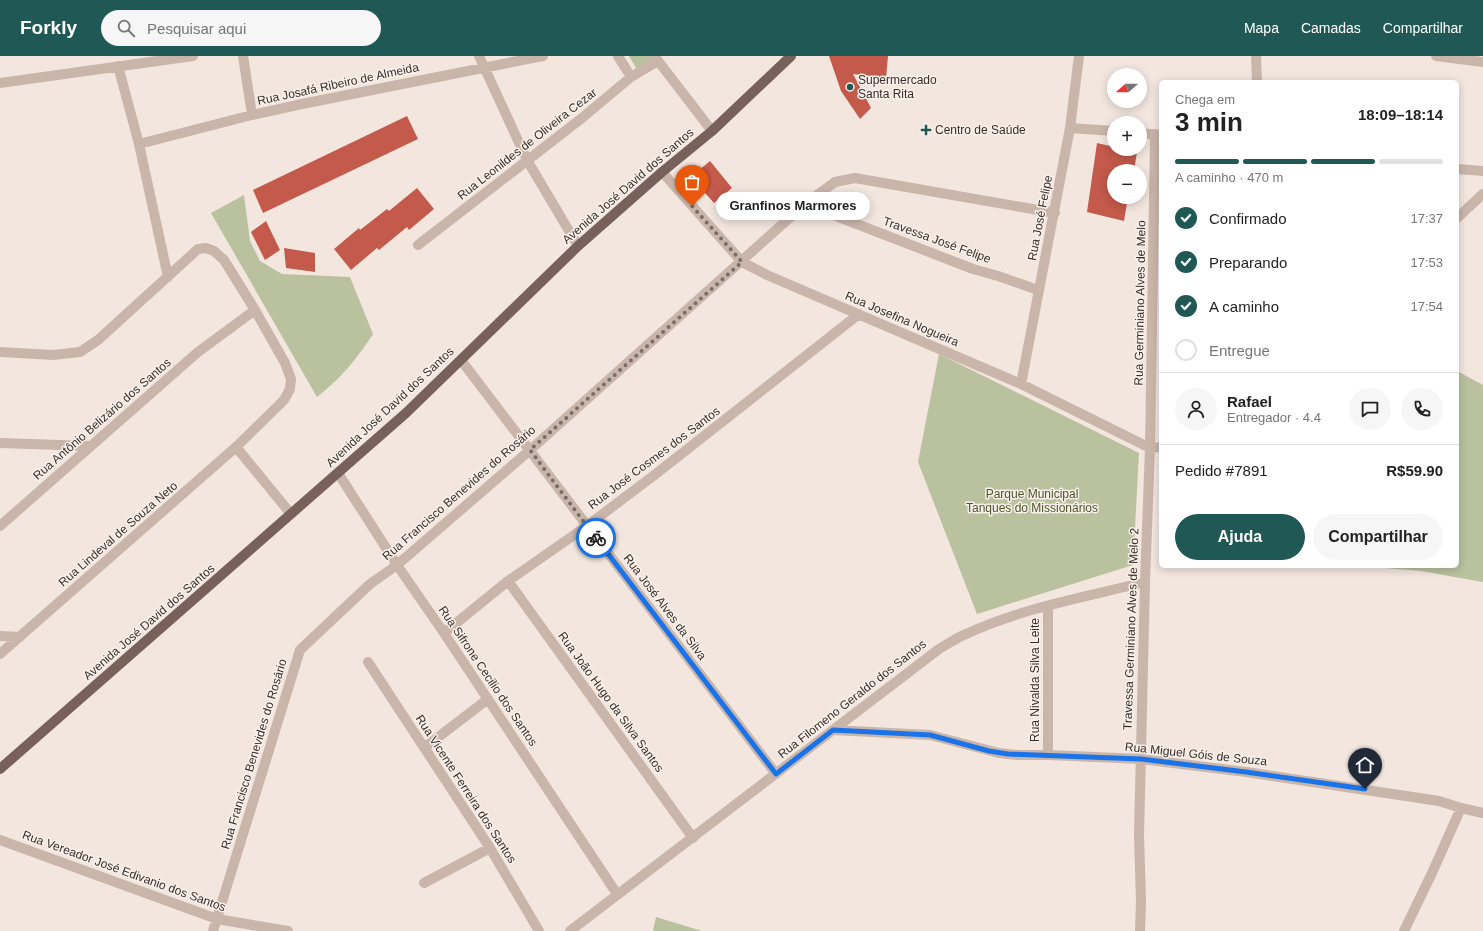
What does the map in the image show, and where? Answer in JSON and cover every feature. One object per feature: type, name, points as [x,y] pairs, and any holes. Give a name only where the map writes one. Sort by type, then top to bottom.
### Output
[{"type":"main road","name":"Avenida José David dos Santos","points":[[0,769],[406,413],[578,246],[662,172],[712,132],[791,56]]},
{"type":"street","points":[[0,352],[53,355],[80,352],[98,340],[168,277],[139,144],[114,66],[109,56]]},
{"type":"street","points":[[0,82],[193,56]]},
{"type":"street","points":[[242,56],[252,115]]},
{"type":"street","points":[[479,56],[527,160],[578,246]]},
{"type":"street","name":"Rua Josafá Ribeiro de Almeida","points":[[139,144],[252,115],[302,104],[543,56]]},
{"type":"street","points":[[618,56],[631,77]]},
{"type":"street","name":"Rua José Felipe","points":[[1022,384],[1038,290],[1055,212],[1070,128],[1079,56]]},
{"type":"street","points":[[1256,56],[1257,80]]},
{"type":"street","points":[[1436,56],[1483,62]]},
{"type":"street","points":[[656,59],[712,132]]},
{"type":"street","name":"Rua Leonildes de Oliveira Cezar","points":[[418,245],[582,118],[631,77],[656,59]]},
{"type":"street","points":[[1070,128],[1107,131]]},
{"type":"street","points":[[1147,134],[1158,135]]},
{"type":"street","name":"Rua Germiniano Alves de Melo","points":[[1150,448],[1158,135]]},
{"type":"street","points":[[1459,168],[1483,171]]},
{"type":"street","name":"Rua Josefina Nogueira","points":[[662,172],[742,262],[767,275],[1022,384],[1150,448],[1159,448]]},
{"type":"street","name":"Rua Francisco Benevides do Rosário","points":[[213,931],[300,650],[370,584],[397,565],[530,450],[742,262],[805,204],[834,182],[855,178],[1055,212]]},
{"type":"street","points":[[1459,216],[1483,194]]},
{"type":"street","name":"Travessa José Felipe","points":[[805,204],[973,269],[1038,290]]},
{"type":"street","name":"Rua Lindeval de Souza Neto","points":[[0,654],[236,447],[284,400],[290,389],[292,379],[285,363],[224,260],[214,251],[206,248],[198,248],[168,277]]},
{"type":"street","name":"Rua Antônio Belizário dos Santos","points":[[0,526],[198,352],[255,310]]},
{"type":"street","name":"Rua José Cosmes dos Santos","points":[[444,633],[508,581],[587,526],[657,473],[859,314]]},
{"type":"street","name":"Rua José Alves da Silva","points":[[461,360],[776,774]]},
{"type":"street","points":[[0,443],[90,446]]},
{"type":"street","points":[[236,447],[291,514]]},
{"type":"street","name":"Travessa Germiniano Alves de Melo 2","points":[[1140,931],[1141,901],[1139,835],[1150,448]]},
{"type":"street","name":"Rua Sifrone Cecilio dos Santos","points":[[338,473],[397,565],[444,633],[617,894]]},
{"type":"street","name":"Rua João Hugo da Silva Santos","points":[[508,581],[693,838]]},
{"type":"street","name":"Rua Filomeno Geraldo dos Santos","points":[[570,931],[945,645],[964,634],[994,622],[1048,606],[1145,582]]},
{"type":"street","name":"Rua Nivalda Silva Leite","points":[[1048,606],[1048,755]]},
{"type":"street","points":[[0,636],[20,637]]},
{"type":"street","name":"Rua Vicente Ferreira dos Santos","points":[[368,662],[490,848],[540,931]]},
{"type":"street","points":[[424,748],[488,699]]},
{"type":"street","name":"Rua Miguel Góis de Souza","points":[[833,730],[930,735],[999,753],[1017,755],[1141,759],[1246,772],[1431,799],[1483,813]]},
{"type":"street","points":[[1404,931],[1461,808]]},
{"type":"street","name":"Rua Vereador José Edivanio dos Santos","points":[[0,840],[217,919],[288,931]]},
{"type":"street","points":[[424,883],[490,848]]},
{"type":"green space","points":[[629,56],[651,56],[651,60],[639,68],[636,68]]},
{"type":"green space","points":[[244,195],[250,241],[260,261],[282,274],[350,277],[373,334],[348,368],[334,383],[317,397],[211,213]]},
{"type":"green space","name":"Parque Municipal Tanques do Missionários","points":[[939,354],[1139,453],[1133,565],[977,614],[918,462]]},
{"type":"green space","points":[[1459,372],[1483,385],[1483,582],[1421,571],[1384,568],[1459,568]]},
{"type":"green space","points":[[656,917],[702,931],[653,931]]},
{"type":"building","name":"Supermercado Santa Rita","points":[[829,56],[888,56],[886,78],[853,74],[871,108],[860,119],[841,91]]},
{"type":"building","points":[[407,116],[418,139],[263,213],[253,190]]},
{"type":"building","points":[[1097,143],[1107,145],[1107,156],[1136,156],[1135,164],[1107,164],[1107,204],[1127,204],[1124,221],[1087,212]]},
{"type":"building","points":[[710,161],[732,188],[714,203],[691,177]]},
{"type":"building","points":[[417,188],[434,209],[409,230],[407,227],[379,250],[377,248],[351,270],[334,249],[359,228],[360,230],[387,209],[389,211]]},
{"type":"building","points":[[266,221],[280,250],[265,260],[251,232]]},
{"type":"building","points":[[284,248],[315,253],[315,272],[286,268]]},
{"type":"way so far","points":[[596,538],[530,450],[742,262],[692,206]]},
{"type":"place","name":"Supermercado Santa Rita","points":[[850,87]]},
{"type":"place","name":"Centro de Saúde","points":[[926,130]]},
{"type":"place","name":"Granfinos Marmores","points":[[692,206]]},
{"type":"route","points":[[596,538],[776,774],[833,730],[930,735],[999,753],[1017,755],[1141,759],[1365,789]]}]
